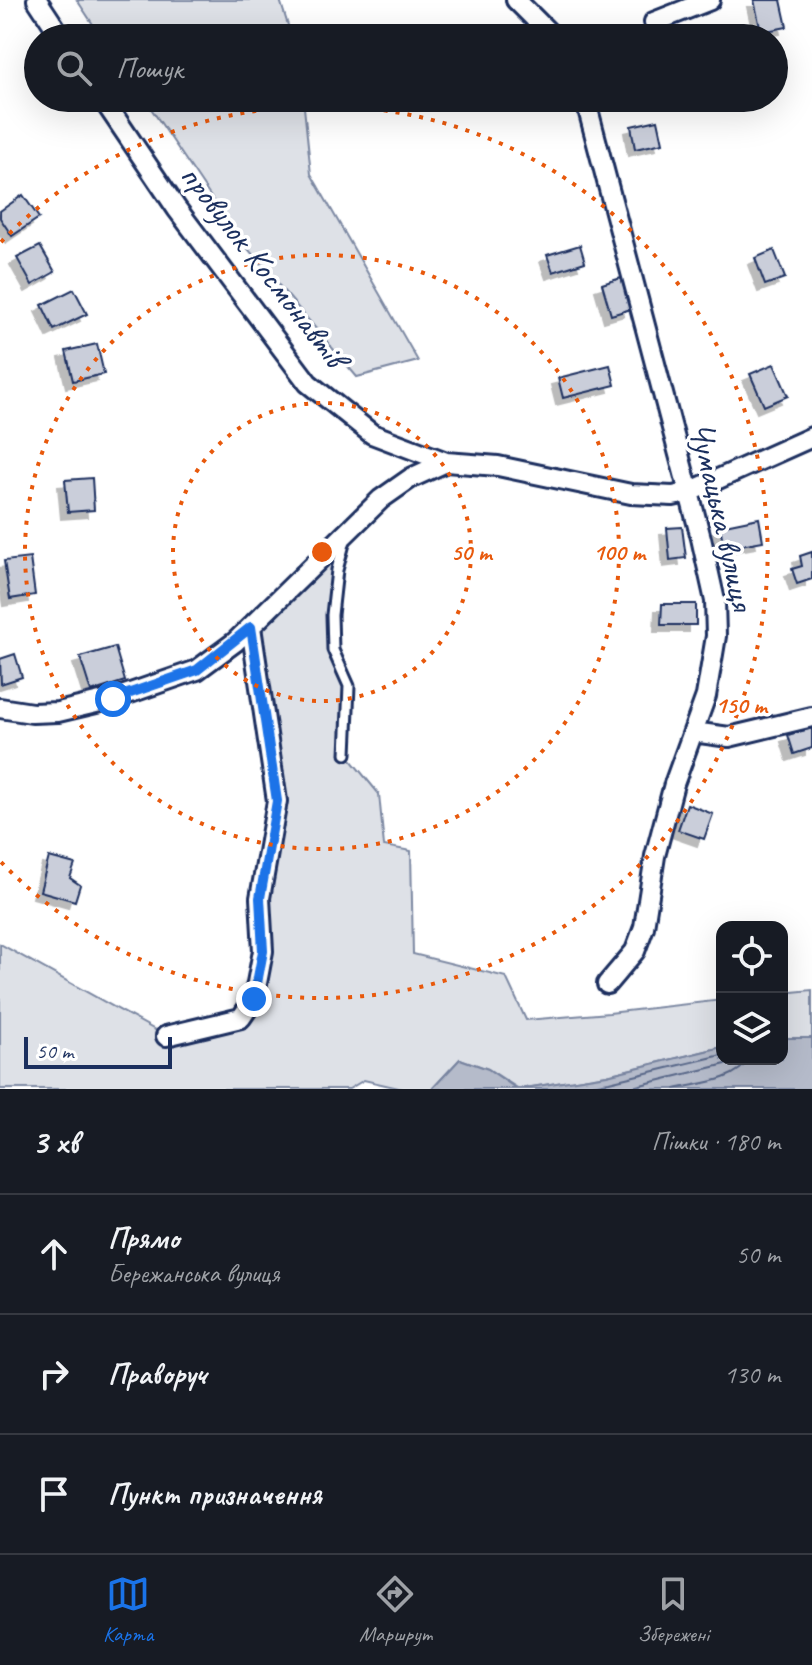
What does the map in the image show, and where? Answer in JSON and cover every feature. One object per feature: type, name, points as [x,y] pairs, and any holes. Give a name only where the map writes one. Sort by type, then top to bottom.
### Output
[{"type":"street","points":[[37,0],[53,24]]},
{"type":"street","points":[[516,0],[540,24]]},
{"type":"street","points":[[654,22],[710,0]]},
{"type":"street","name":"провулок Космонавтів","points":[[111,112],[177,209],[308,383],[372,434],[446,462]]},
{"type":"street","name":"Чумацька вулиця","points":[[589,112],[701,538],[715,601],[716,636],[706,696],[674,784],[655,856],[644,927],[635,951],[607,984]]},
{"type":"street","points":[[0,708],[32,713],[58,712],[113,699],[197,670],[251,627],[381,499],[411,478],[446,462],[498,466],[631,494],[673,496],[687,493],[812,437]]},
{"type":"street","points":[[166,1036],[241,1018],[254,999],[263,951],[260,898],[277,801],[251,627]]},
{"type":"street","points":[[693,732],[729,737],[812,717]]},
{"type":"lane","points":[[346,754],[349,686],[333,650],[332,615],[337,570],[348,533]]},
{"type":"shaded area","points":[[77,0],[280,0],[288,24],[93,24]]},
{"type":"shaded area","points":[[153,112],[304,112],[311,174],[418,361],[357,377],[237,236]]},
{"type":"shaded area","points":[[348,533],[337,570],[333,650],[349,686],[346,754],[379,794],[384,846],[411,851],[413,954],[506,977],[526,1020],[716,1001],[716,1048],[607,1075],[519,1089],[488,1069],[460,1059],[432,1089],[403,1089],[364,1080],[349,1089],[0,1089],[0,944],[166,1036],[241,1018],[254,999],[277,801],[251,627]]},
{"type":"shaded area","points":[[812,990],[812,1038],[788,1038],[788,992]]},
{"type":"water","points":[[788,1038],[812,1038],[812,1089],[519,1089],[607,1075],[716,1048],[716,1065],[788,1065]]},
{"type":"water","points":[[460,1059],[488,1069],[517,1089],[432,1089]]},
{"type":"building","points":[[754,0],[781,0],[786,24],[759,24]]},
{"type":"building","points":[[658,120],[663,143],[635,149],[631,126]]},
{"type":"building","points":[[23,195],[39,218],[12,236],[0,218],[0,211]]},
{"type":"building","points":[[580,245],[585,262],[553,272],[547,255]]},
{"type":"building","points":[[40,246],[55,272],[32,285],[17,258]]},
{"type":"building","points":[[774,250],[785,278],[765,285],[755,258]]},
{"type":"building","points":[[621,278],[631,309],[611,315],[602,284]]},
{"type":"building","points":[[74,289],[87,314],[54,330],[42,305]]},
{"type":"building","points":[[97,344],[104,374],[73,381],[66,351]]},
{"type":"building","points":[[774,364],[788,396],[764,406],[750,374]]},
{"type":"building","points":[[610,365],[615,385],[563,398],[558,378]]},
{"type":"building","points":[[92,478],[94,510],[68,512],[65,480]]},
{"type":"building","points":[[759,518],[763,541],[724,548],[720,526]]},
{"type":"building","points":[[682,527],[686,558],[670,560],[667,528]]},
{"type":"building","points":[[812,552],[812,579],[797,584],[792,569],[802,566],[800,556]]},
{"type":"building","points":[[30,558],[35,595],[10,599],[4,561]]},
{"type":"building","points":[[662,604],[696,604],[696,625],[661,625]]},
{"type":"building","points":[[115,647],[125,681],[91,692],[80,657]]},
{"type":"building","points":[[15,654],[22,677],[1,684],[0,659]]},
{"type":"building","points":[[812,728],[812,748],[794,754],[788,735]]},
{"type":"building","points":[[687,804],[713,814],[704,839],[678,830]]},
{"type":"building","points":[[49,857],[75,864],[70,878],[80,885],[75,901],[40,891]]},
{"type":"route","points":[[113,699],[197,670],[251,627],[277,801],[260,898],[263,951],[254,999]]}]
